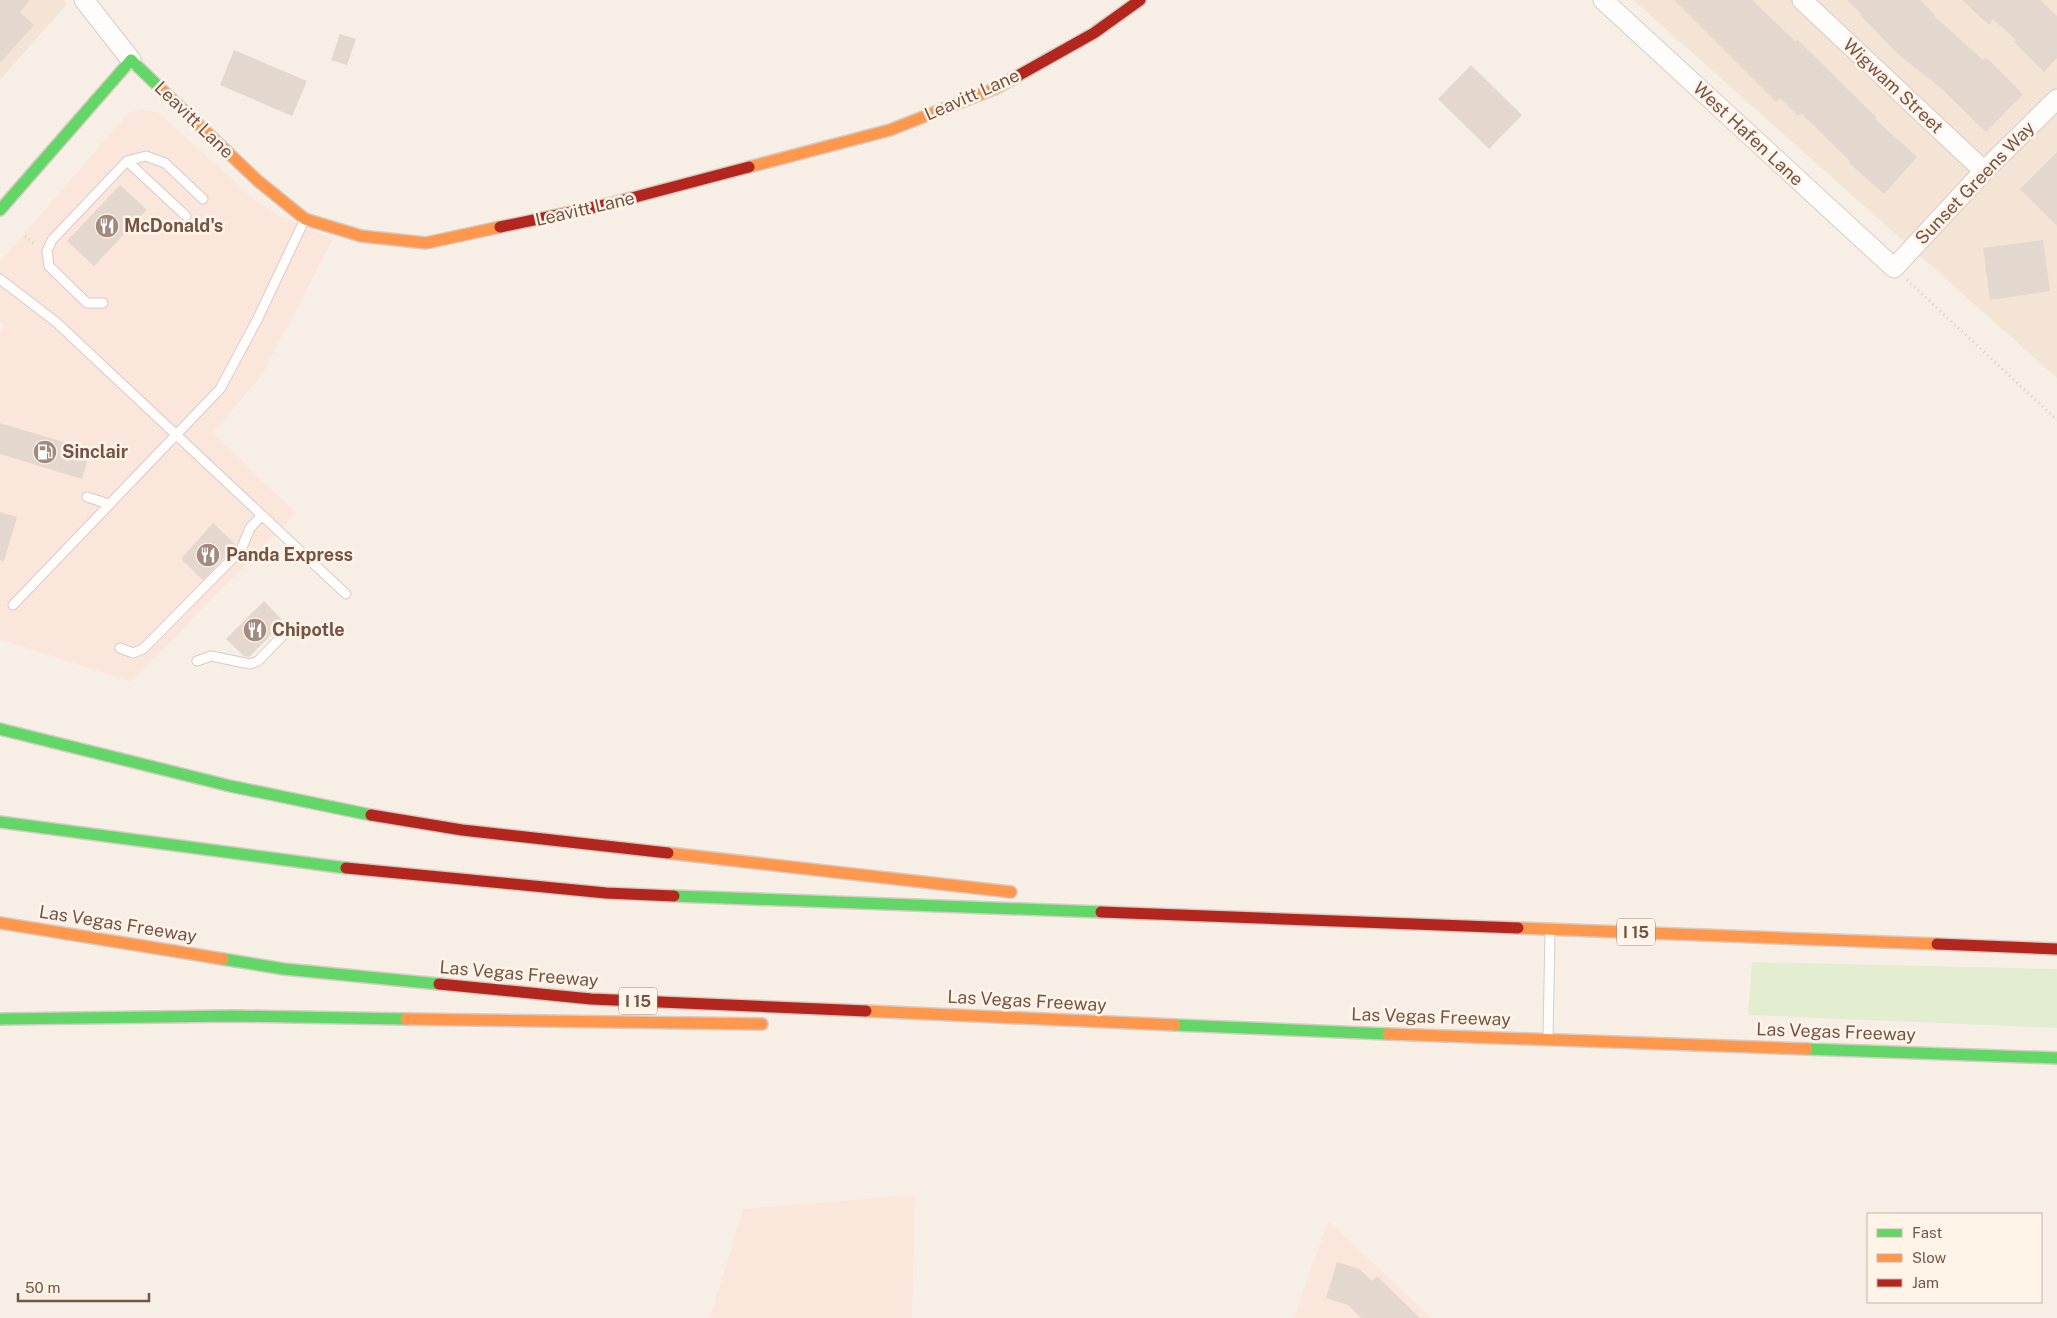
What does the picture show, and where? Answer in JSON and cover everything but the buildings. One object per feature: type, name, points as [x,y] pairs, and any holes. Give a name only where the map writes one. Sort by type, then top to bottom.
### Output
[{"type":"main road","name":"Leavitt Lane","points":[[131,60],[258,181],[306,219],[361,236],[426,243],[605,205],[890,130],[994,89],[1094,32],[1140,0]]},
{"type":"main road","points":[[0,210],[131,60]]},
{"type":"main road","points":[[0,729],[229,786],[323,807],[399,821],[462,830],[1019,893]]},
{"type":"main road","name":"I 15","points":[[0,822],[311,865],[606,893],[2057,949]]},
{"type":"main road","points":[[1078,900],[1216,916]]},
{"type":"main road","name":"Las Vegas Freeway","points":[[0,923],[284,969],[591,999],[1281,1030],[2057,1058]]},
{"type":"main road","points":[[0,1020],[233,1016],[776,1024]]},
{"type":"main road","points":[[934,1026],[1281,1030]]},
{"type":"street","name":"Leavitt Lane","points":[[84,0],[131,60]]},
{"type":"street","name":"West Hafen Lane","points":[[1603,0],[1894,268]]},
{"type":"street","name":"Wigwam Street","points":[[1802,0],[1984,171]]},
{"type":"street","name":"Sunset Greens Way","points":[[1894,268],[1984,171],[2057,99]]},
{"type":"lane","points":[[103,303],[87,303],[49,266],[47,251],[52,240],[128,161],[146,156],[165,163],[203,199]]},
{"type":"lane","points":[[128,161],[186,216]]},
{"type":"lane","points":[[13,605],[220,390],[257,320],[306,219]]},
{"type":"lane","points":[[0,279],[56,322],[346,594]]},
{"type":"lane","points":[[87,497],[109,504]]},
{"type":"lane","points":[[120,648],[133,653],[143,649],[241,550],[250,528],[262,515]]},
{"type":"lane","points":[[197,661],[211,656],[250,664],[258,660],[288,630],[300,628]]},
{"type":"lane","points":[[1548,1039],[1550,929]]},
{"type":"path","points":[[1894,268],[2057,420]]},
{"type":"shaded area","points":[[0,0],[63,0],[67,4],[0,80]]},
{"type":"shaded area","points":[[1633,0],[2057,0],[2057,378]]},
{"type":"shaded area","points":[[143,110],[158,112],[256,201],[279,215],[333,239],[262,375],[213,433],[296,513],[131,682],[0,639],[0,331],[4,324],[0,320],[0,262],[129,112]]},
{"type":"shaded area","points":[[915,1195],[912,1318],[710,1318],[743,1209]]},
{"type":"shaded area","points":[[1328,1221],[1432,1318],[1294,1318]]},
{"type":"green space","points":[[1752,962],[2057,969],[2057,1028],[1748,1015]]},
{"type":"traffic: fast","points":[[0,210],[131,60],[161,89]]},
{"type":"traffic: fast","points":[[0,729],[230,786],[371,815]]},
{"type":"traffic: fast","points":[[0,822],[346,868]]},
{"type":"traffic: fast","points":[[674,896],[1101,912]]},
{"type":"traffic: fast","points":[[223,959],[284,969],[439,984]]},
{"type":"traffic: fast","points":[[0,1019],[233,1016],[406,1019]]},
{"type":"traffic: fast","points":[[1175,1025],[1388,1034]]},
{"type":"traffic: fast","points":[[1807,1049],[2057,1058]]},
{"type":"traffic: slow","points":[[749,167],[890,130],[994,89],[1014,78]]},
{"type":"traffic: slow","points":[[161,89],[258,181],[305,219],[361,236],[426,243],[500,227]]},
{"type":"traffic: slow","points":[[668,853],[1011,892]]},
{"type":"traffic: slow","points":[[0,923],[223,959]]},
{"type":"traffic: slow","points":[[1518,928],[1937,944]]},
{"type":"traffic: slow","points":[[866,1011],[1175,1025]]},
{"type":"traffic: slow","points":[[406,1019],[762,1024]]},
{"type":"traffic: slow","points":[[1388,1034],[1807,1049]]},
{"type":"traffic: jam","points":[[1014,78],[1094,33],[1140,0]]},
{"type":"traffic: jam","points":[[500,227],[605,205],[749,167]]},
{"type":"traffic: jam","points":[[371,815],[462,830],[668,853]]},
{"type":"traffic: jam","points":[[346,868],[606,893],[674,896]]},
{"type":"traffic: jam","points":[[1101,912],[1518,928]]},
{"type":"traffic: jam","points":[[1937,944],[2057,949]]},
{"type":"traffic: jam","points":[[439,984],[591,999],[866,1011]]},
{"type":"place","name":"McDonald's","points":[[107,226]]},
{"type":"place","name":"Sinclair","points":[[45,452]]},
{"type":"place","name":"Panda Express","points":[[208,555]]},
{"type":"place","name":"Chipotle","points":[[255,630]]}]
